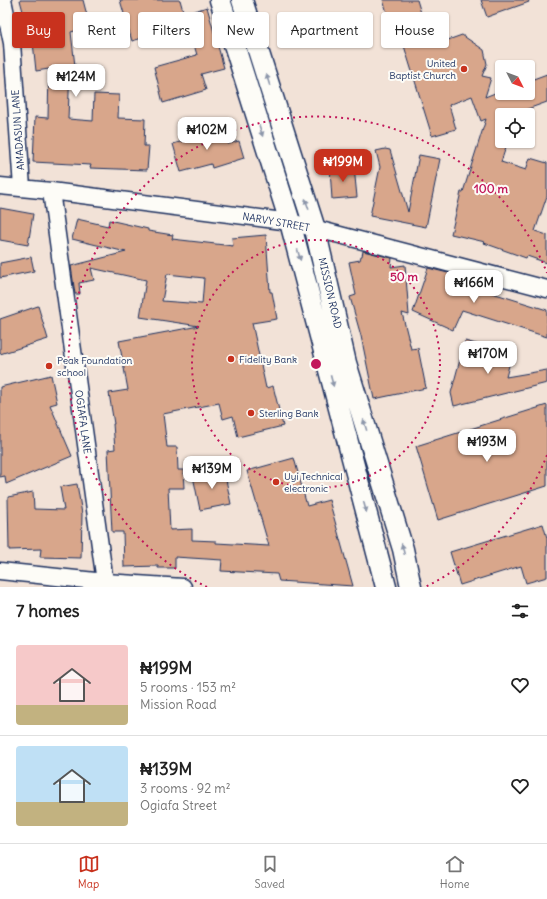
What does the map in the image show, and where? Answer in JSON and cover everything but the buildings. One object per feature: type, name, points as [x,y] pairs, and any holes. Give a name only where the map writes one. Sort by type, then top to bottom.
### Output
[{"type":"street","name":"AMADASUN LANE","points":[[3,0],[12,43],[22,188]]},
{"type":"street","name":"MISSION ROAD","points":[[220,0],[290,222],[386,587]]},
{"type":"street","name":"MISSION ROAD","points":[[242,0],[315,229],[346,363],[403,548],[411,587]]},
{"type":"street","name":"NARVY STREET","points":[[0,186],[51,191],[290,222],[547,289]]},
{"type":"street","name":"OGIAFA LANE","points":[[51,191],[105,582]]},
{"type":"street","points":[[0,571],[105,582],[183,587]]},
{"type":"place","name":"United Baptist Church","points":[[464,69]]},
{"type":"place","name":"Fidelity Bank","points":[[231,359]]},
{"type":"place","name":"Peak Foundation school","points":[[49,366]]},
{"type":"place","name":"Sterling Bank","points":[[251,413]]},
{"type":"place","name":"Uyi Technical electronic","points":[[276,482]]}]
